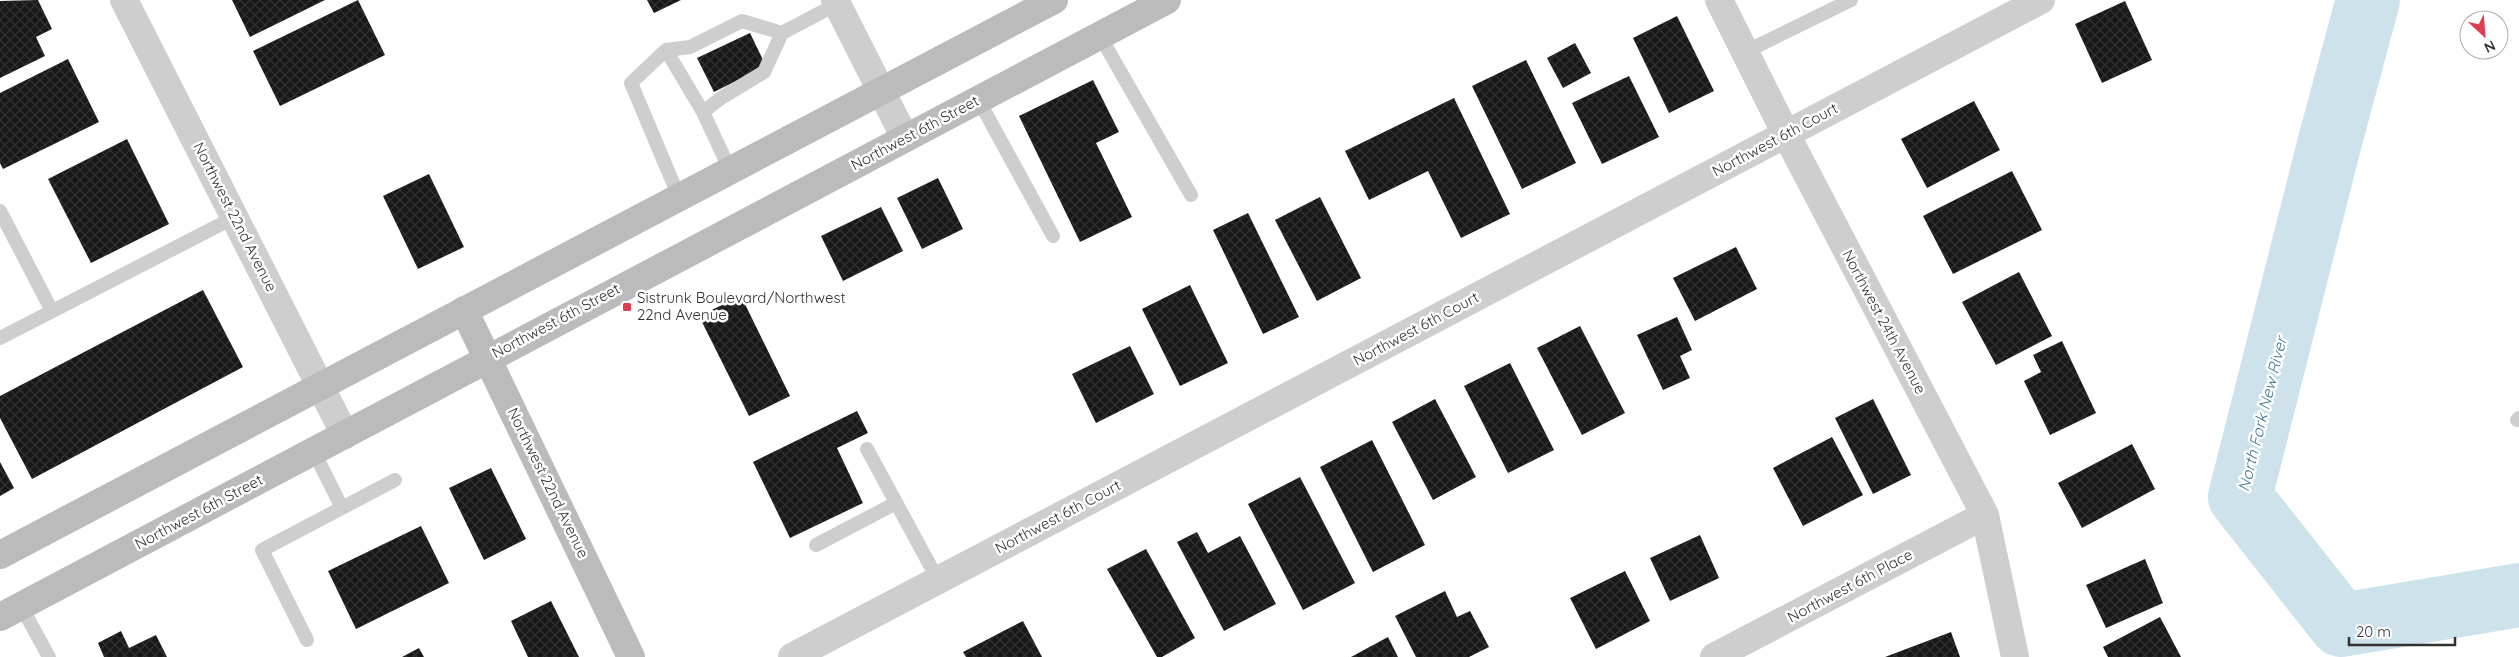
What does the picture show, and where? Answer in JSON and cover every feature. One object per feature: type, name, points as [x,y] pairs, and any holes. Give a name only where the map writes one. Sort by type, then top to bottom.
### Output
[{"type":"street","name":"Northwest 22nd Avenue","points":[[124,0],[345,435]]},
{"type":"street","points":[[0,555],[1054,0]]},
{"type":"street","name":"Northwest 6th Street","points":[[10,611],[1167,0]]},
{"type":"street","name":"Northwest 24th Avenue","points":[[1719,0],[1786,134],[1985,515],[2015,657]]},
{"type":"street","name":"Northwest 6th Court","points":[[792,657],[2041,0]]},
{"type":"street","points":[[836,2],[905,138]]},
{"type":"street","name":"Northwest 22nd Avenue","points":[[464,310],[631,657]]},
{"type":"street","name":"Northwest 6th Place","points":[[1714,657],[1985,515]]},
{"type":"lane","points":[[1745,52],[1834,4],[1851,0]]},
{"type":"lane","points":[[703,112],[721,98],[764,72],[782,32],[836,2]]},
{"type":"lane","points":[[679,197],[631,83],[666,50],[690,47],[742,21],[782,32]]},
{"type":"lane","points":[[1100,36],[1191,195]]},
{"type":"lane","points":[[666,50],[703,112],[730,170]]},
{"type":"lane","points":[[978,100],[1053,236]]},
{"type":"lane","points":[[0,211],[52,311]]},
{"type":"lane","points":[[0,338],[235,217]]},
{"type":"lane","points":[[867,449],[938,580]]},
{"type":"lane","points":[[314,452],[342,508]]},
{"type":"lane","points":[[306,640],[262,550],[395,480]]},
{"type":"lane","points":[[816,545],[896,503]]},
{"type":"lane","points":[[10,611],[49,657]]},
{"type":"building","points":[[38,0],[52,29],[36,37],[45,56],[0,78],[0,1]]},
{"type":"building","points":[[232,0],[325,0],[250,37]]},
{"type":"building","points":[[358,0],[385,55],[280,106],[253,51]]},
{"type":"building","points":[[647,0],[681,0],[654,13]]},
{"type":"building","points":[[2125,1],[2152,60],[2102,83],[2075,24]]},
{"type":"building","points":[[1677,16],[1714,91],[1669,113],[1633,38]]},
{"type":"building","points":[[750,33],[766,66],[714,92],[697,58]]},
{"type":"building","points":[[1575,43],[1591,73],[1563,88],[1547,58]]},
{"type":"building","points":[[68,59],[99,122],[3,169],[0,163],[0,93]]},
{"type":"building","points":[[1526,60],[1576,163],[1522,189],[1472,86]]},
{"type":"building","points":[[1629,76],[1659,137],[1602,164],[1572,103]]},
{"type":"building","points":[[1093,80],[1119,132],[1096,143],[1132,217],[1080,242],[1019,116]]},
{"type":"building","points":[[1454,98],[1510,214],[1461,238],[1428,171],[1369,200],[1345,151]]},
{"type":"building","points":[[1974,101],[2000,150],[1927,188],[1901,139]]},
{"type":"building","points":[[127,139],[169,224],[91,263],[48,179]]},
{"type":"building","points":[[2012,171],[2042,230],[1953,274],[1923,216]]},
{"type":"building","points":[[429,174],[464,247],[418,269],[383,196]]},
{"type":"building","points":[[938,178],[963,229],[922,249],[897,198]]},
{"type":"building","points":[[1320,197],[1361,278],[1317,301],[1275,220]]},
{"type":"building","points":[[881,207],[903,251],[843,281],[821,236]]},
{"type":"building","points":[[1248,213],[1299,317],[1263,334],[1213,230]]},
{"type":"building","points":[[1736,247],[1757,289],[1695,321],[1673,278]]},
{"type":"building","points":[[2019,272],[2052,336],[1996,365],[1962,302]]},
{"type":"building","points":[[1190,285],[1228,363],[1180,386],[1142,309]]},
{"type":"building","points":[[203,290],[243,367],[32,479],[0,418],[0,396]]},
{"type":"building","points":[[741,296],[790,396],[749,416],[699,316]]},
{"type":"building","points":[[1677,317],[1692,350],[1680,356],[1690,378],[1663,390],[1637,335]]},
{"type":"building","points":[[1580,326],[1625,413],[1582,435],[1537,348]]},
{"type":"building","points":[[2062,341],[2096,413],[2050,435],[2024,381],[2041,372],[2033,355]]},
{"type":"building","points":[[1130,346],[1154,394],[1096,423],[1072,374]]},
{"type":"building","points":[[1510,363],[1554,450],[1508,473],[1464,386]]},
{"type":"building","points":[[1435,399],[1476,477],[1433,500],[1392,422]]},
{"type":"building","points":[[1873,399],[1911,475],[1873,494],[1835,418]]},
{"type":"building","points":[[857,411],[868,433],[837,448],[863,503],[790,538],[753,462]]},
{"type":"building","points":[[1832,437],[1863,495],[1803,526],[1773,468]]},
{"type":"building","points":[[1372,440],[1425,545],[1373,572],[1320,467]]},
{"type":"building","points":[[2132,444],[2155,489],[2082,528],[2058,483]]},
{"type":"building","points":[[0,462],[14,488],[0,496]]},
{"type":"building","points":[[491,468],[526,539],[484,560],[449,488]]},
{"type":"building","points":[[1300,477],[1355,583],[1303,610],[1248,504]]},
{"type":"building","points":[[421,526],[449,583],[356,629],[328,571]]},
{"type":"building","points":[[1197,532],[1208,553],[1240,536],[1276,604],[1224,631],[1177,542]]},
{"type":"building","points":[[1700,535],[1719,578],[1670,601],[1650,558]]},
{"type":"building","points":[[1146,549],[1195,638],[1162,657],[1157,657],[1107,569]]},
{"type":"building","points":[[2145,559],[2163,603],[2106,628],[2086,585]]},
{"type":"building","points":[[1625,571],[1650,621],[1596,649],[1570,598]]},
{"type":"building","points":[[1445,591],[1457,617],[1470,611],[1489,647],[1469,657],[1416,657],[1395,616]]},
{"type":"building","points":[[551,601],[579,657],[528,657],[511,621]]},
{"type":"building","points":[[2160,617],[2181,657],[2108,657],[2103,647]]},
{"type":"building","points":[[1023,621],[1042,657],[966,657],[963,652]]},
{"type":"building","points":[[121,631],[129,648],[156,635],[167,657],[104,657],[98,643]]},
{"type":"building","points":[[1951,632],[1960,657],[1885,657]]},
{"type":"building","points":[[1388,637],[1398,657],[1351,657]]},
{"type":"building","points":[[419,648],[424,657],[402,657]]},
{"type":"waterway","name":"North Fork New River","points":[[2368,0],[2329,145],[2240,497],[2341,625],[2519,595]]},
{"type":"place","name":"Sistrunk Boulevard/Northwest 22nd Avenue","points":[[627,307]]}]
